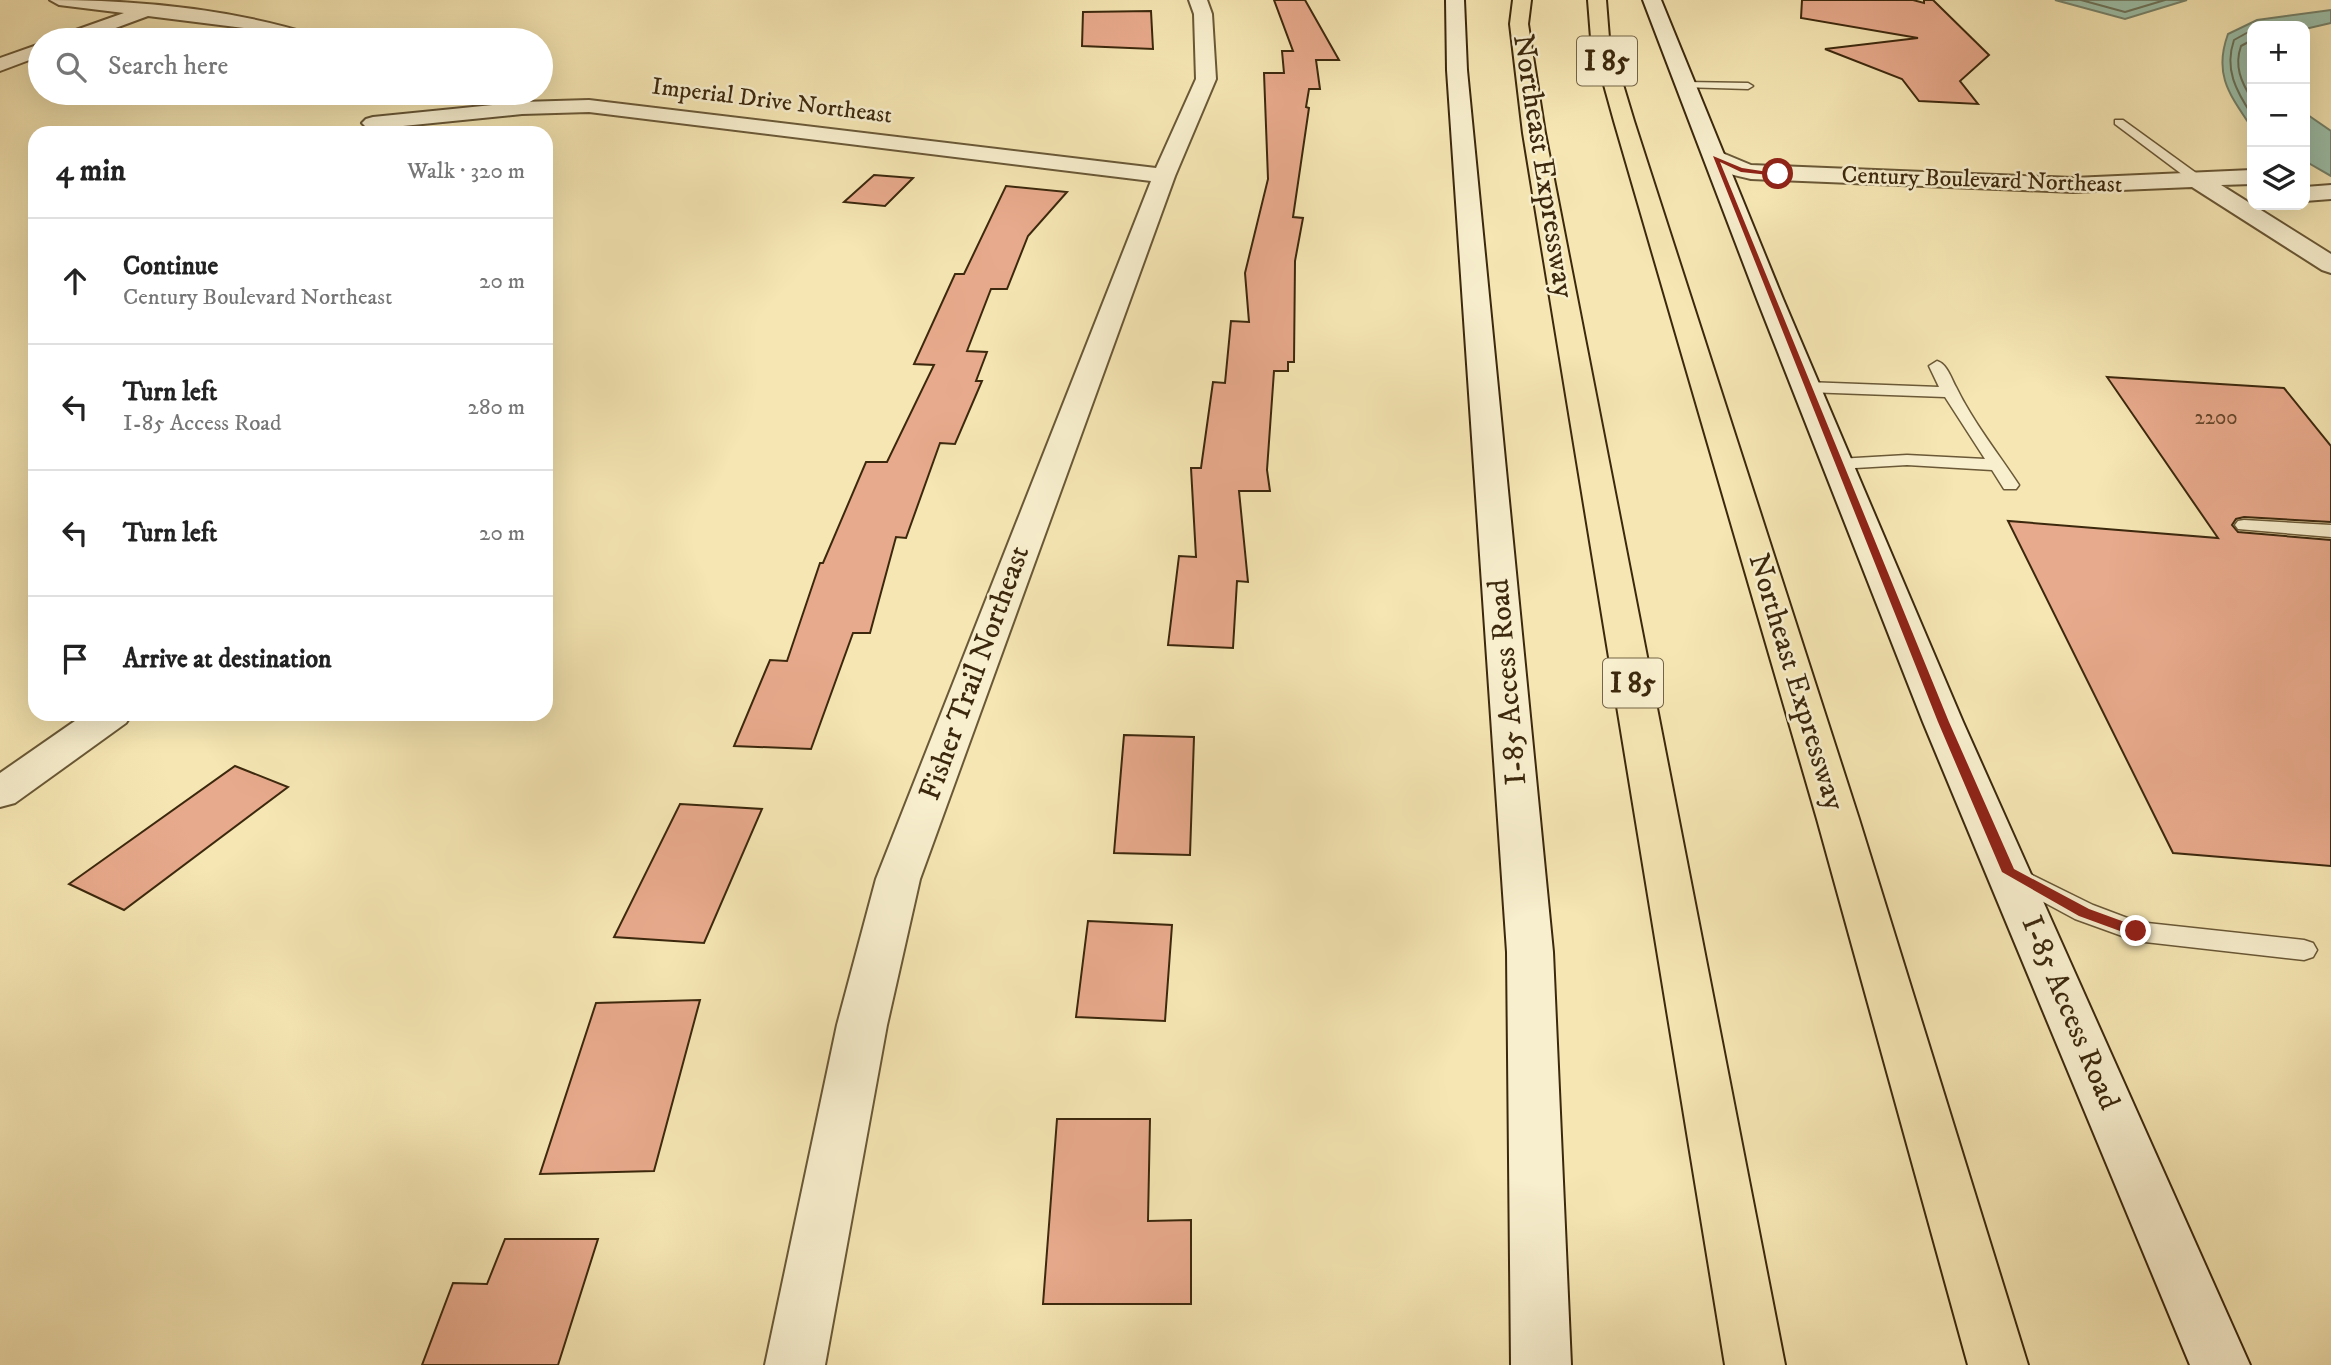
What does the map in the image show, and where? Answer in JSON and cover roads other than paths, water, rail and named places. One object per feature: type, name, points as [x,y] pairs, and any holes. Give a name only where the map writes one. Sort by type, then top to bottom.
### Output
[{"type":"highway","name":"Northeast Expressway","points":[[1522,0],[1519,24],[1534,133],[1755,1365]]},
{"type":"highway","name":"Northeast Expressway","points":[[1597,0],[1600,38],[1624,121],[1838,819],[1998,1365]]},
{"type":"street","points":[[59,0],[272,28]]},
{"type":"street","name":"Fisher Trail Northeast","points":[[795,1365],[862,1026],[898,879],[1164,176],[1206,79],[1203,14],[1198,0]]},
{"type":"street","name":"I-85 Access Road","points":[[1455,0],[1458,84],[1530,953],[1541,1365]]},
{"type":"street","name":"I-85 Access Road","points":[[1652,0],[1838,464],[2220,1365]]},
{"type":"street","points":[[99,28],[149,10]]},
{"type":"street","points":[[0,65],[28,54]]},
{"type":"street","name":"Imperial Drive Northeast","points":[[374,119],[589,106],[1164,176]]},
{"type":"street","name":"Century Boulevard Northeast","points":[[1715,157],[1733,168],[1766,173],[2037,184],[2199,181],[2247,177]]},
{"type":"street","points":[[2310,173],[2331,171]]},
{"type":"street","points":[[2199,181],[2240,200],[2331,265]]},
{"type":"street","name":"Century Boulevard Northeast","points":[[1735,208],[1746,195],[1775,191],[2066,204],[2240,200]]},
{"type":"street","points":[[2310,194],[2331,192]]},
{"type":"street","points":[[0,793],[102,721]]},
{"type":"lane","points":[[1685,85],[1746,82],[1762,94]]},
{"type":"lane","points":[[2119,122],[2199,181]]},
{"type":"lane","points":[[1937,366],[1950,392],[2010,485]]},
{"type":"lane","points":[[1806,387],[1950,392]]},
{"type":"lane","points":[[1838,464],[1907,460],[1998,466]]},
{"type":"lane","points":[[2244,524],[2331,531]]},
{"type":"lane","points":[[2009,872],[2084,912],[2136,931],[2304,950]]},
{"type":"water","points":[[2055,0],[2187,0],[2125,19]]},
{"type":"water","points":[[2331,10],[2331,23],[2310,28],[2310,21],[2255,21]]},
{"type":"water","points":[[2247,25],[2247,120],[2231,95],[2223,73],[2222,61],[2228,34]]},
{"type":"water","points":[[2310,116],[2331,131],[2331,176],[2310,164]]}]
